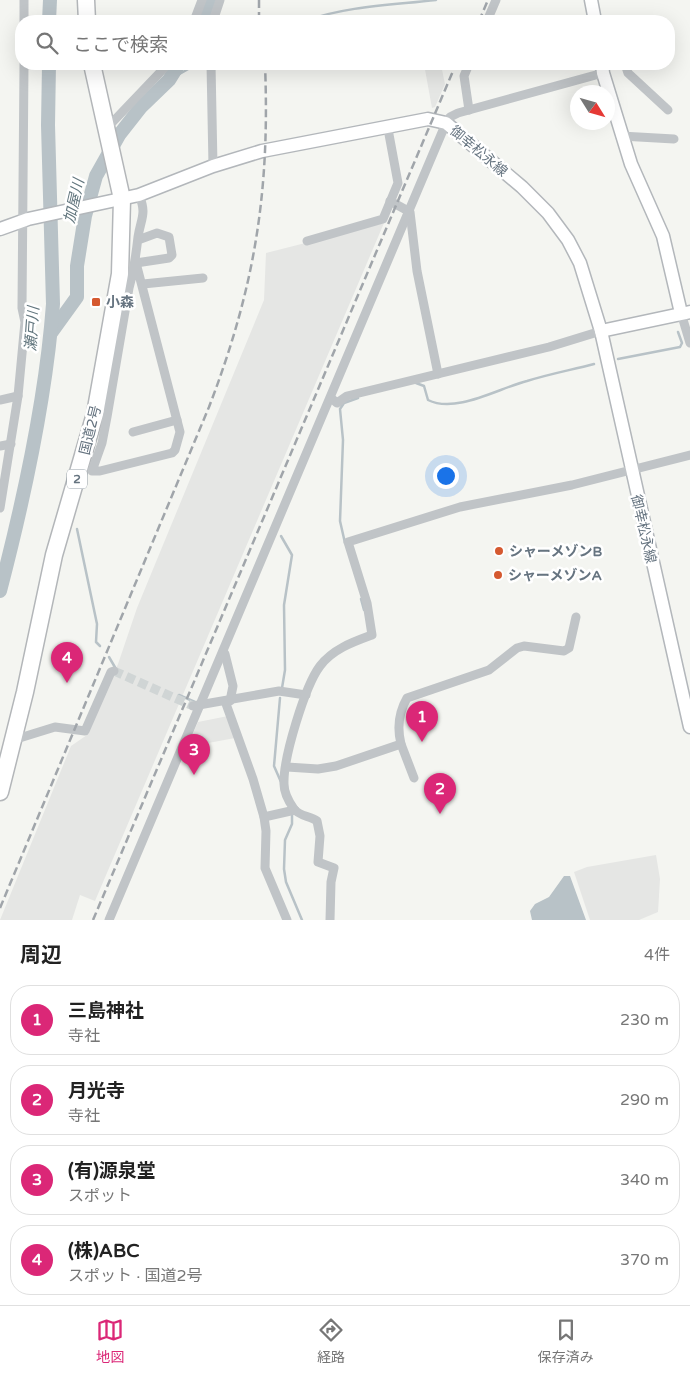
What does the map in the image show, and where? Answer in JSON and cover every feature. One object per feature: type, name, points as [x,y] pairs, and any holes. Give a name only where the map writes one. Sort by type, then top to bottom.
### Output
[{"type":"highway","points":[[78,0],[78,15]]},
{"type":"highway","points":[[86,0],[87,15]]},
{"type":"highway","name":"国道2号","points":[[86,70],[105,138]]},
{"type":"highway","name":"国道2号","points":[[0,755],[15,702],[44,563],[76,454],[94,380],[112,252],[110,169],[93,70]]},
{"type":"highway","name":"国道2号","points":[[0,792],[26,692],[54,555],[86,470],[95,414],[124,287],[123,244],[110,202]]},
{"type":"main road","points":[[591,0],[594,15]]},
{"type":"main road","points":[[601,331],[686,312],[663,236],[631,164],[621,136],[603,70]]},
{"type":"main road","points":[[0,229],[26,220],[139,194],[213,166],[262,151],[428,119],[446,122]]},
{"type":"main road","name":"御幸松永線","points":[[446,122],[522,187],[548,213],[568,240],[580,263],[601,331],[690,727]]},
{"type":"street","points":[[24,0],[24,15]]},
{"type":"street","points":[[196,15],[202,0]]},
{"type":"street","points":[[215,15],[220,0]]},
{"type":"street","points":[[490,15],[496,1]]},
{"type":"street","points":[[0,508],[18,396],[25,322],[22,308],[26,220],[22,197],[25,144],[24,70]]},
{"type":"street","points":[[105,138],[163,70]]},
{"type":"street","points":[[212,70],[213,166]]},
{"type":"street","points":[[466,70],[464,76],[469,110]]},
{"type":"street","points":[[109,920],[197,706],[223,652],[407,210],[446,122],[450,117],[469,110],[596,70]]},
{"type":"street","points":[[627,70],[668,110]]},
{"type":"street","points":[[306,241],[382,219],[398,183],[388,128]]},
{"type":"street","points":[[621,136],[674,138]]},
{"type":"street","points":[[124,287],[136,263],[138,240],[144,218],[144,206],[139,194]]},
{"type":"street","points":[[390,201],[407,210]]},
{"type":"street","points":[[407,210],[417,271],[438,374]]},
{"type":"street","points":[[136,263],[169,258],[172,255],[169,237],[157,233],[138,240]]},
{"type":"street","points":[[86,470],[100,471],[172,453],[175,450],[180,432],[136,263]]},
{"type":"street","points":[[143,284],[203,278]]},
{"type":"street","points":[[686,312],[690,343]]},
{"type":"street","points":[[330,398],[337,403],[347,396],[549,347],[601,331]]},
{"type":"street","points":[[0,400],[18,396]]},
{"type":"street","points":[[133,432],[177,420]]},
{"type":"street","points":[[0,446],[11,444]]},
{"type":"street","points":[[291,811],[284,782],[291,743],[306,694],[320,666],[331,655],[342,647],[372,635],[367,603],[348,542],[460,507],[572,486],[690,455]]},
{"type":"street","points":[[414,778],[400,744],[398,730],[402,706],[407,698],[489,670],[517,648],[524,646],[564,651],[569,648],[576,617]]},
{"type":"street","points":[[223,652],[226,654],[233,686],[228,701],[254,779],[264,817],[266,831],[265,868],[287,920]]},
{"type":"street","points":[[13,740],[55,727],[85,732],[111,672],[114,671]]},
{"type":"street","points":[[197,706],[279,691],[306,694]]},
{"type":"street","points":[[287,767],[327,768],[400,744]]},
{"type":"street","points":[[264,817],[291,811],[317,821],[320,836],[318,862],[334,868],[331,882],[330,920]]},
{"type":"shaded area","points":[[425,70],[442,70],[445,84],[435,107],[432,108]]},
{"type":"shaded area","points":[[384,223],[95,901],[80,895],[72,920],[0,920],[71,746],[87,735],[118,664],[137,608],[264,300],[266,253]]},
{"type":"shaded area","points":[[228,716],[235,738],[187,747],[198,722]]},
{"type":"shaded area","points":[[656,855],[660,879],[658,912],[639,920],[590,920],[574,872],[587,867]]},
{"type":"shaded area","points":[[564,876],[570,876],[586,920],[532,920],[530,911],[535,904],[549,897]]},
{"type":"waterway","name":"瀬戸川","points":[[49,15],[50,0]]},
{"type":"waterway","name":"加屋川","points":[[203,15],[209,0]]},
{"type":"waterway","points":[[325,15],[353,9],[436,0]]},
{"type":"waterway","name":"瀬戸川","points":[[0,591],[33,449],[50,340],[53,304],[48,125],[49,70]]},
{"type":"waterway","name":"加屋川","points":[[51,333],[77,297],[77,266],[85,216],[96,176],[119,135],[141,107],[169,80],[175,70]]},
{"type":"waterway","points":[[169,80],[186,70]]},
{"type":"waterway","points":[[618,359],[680,347],[682,343],[678,332]]},
{"type":"waterway","points":[[416,383],[424,386],[428,400],[451,404],[478,398],[516,384],[594,364]]},
{"type":"waterway","points":[[345,543],[340,521],[343,440],[340,409],[344,403],[358,398]]},
{"type":"waterway","points":[[77,529],[97,624],[96,642],[100,646]]},
{"type":"waterway","points":[[281,536],[292,555],[284,605],[285,670],[282,688]]},
{"type":"waterway","points":[[361,599],[364,610]]},
{"type":"waterway","points":[[109,657],[116,669]]},
{"type":"waterway","points":[[179,695],[195,702]]},
{"type":"waterway","points":[[280,698],[274,766],[281,782]]},
{"type":"waterway","points":[[292,813],[292,824],[285,840],[284,869],[286,882],[302,920]]},
{"type":"tunnel","points":[[114,671],[193,706]]},
{"type":"railway","points":[[259,0],[259,15]]},
{"type":"railway","points":[[482,15],[488,0]]},
{"type":"railway","points":[[0,908],[209,407],[225,363],[248,279],[262,197],[265,155],[265,70]]},
{"type":"railway","points":[[93,920],[453,70]]},
{"type":"place","name":"小森","points":[[96,302]]},
{"type":"place","name":"シャーメゾンB","points":[[499,551]]},
{"type":"place","name":"シャーメゾンA","points":[[498,575]]},
{"type":"place","name":"(株)ABC","points":[[67,683]]},
{"type":"place","name":"三島神社","points":[[422,742]]},
{"type":"place","name":"(有)源泉堂","points":[[194,775]]},
{"type":"place","name":"月光寺","points":[[440,814]]}]
